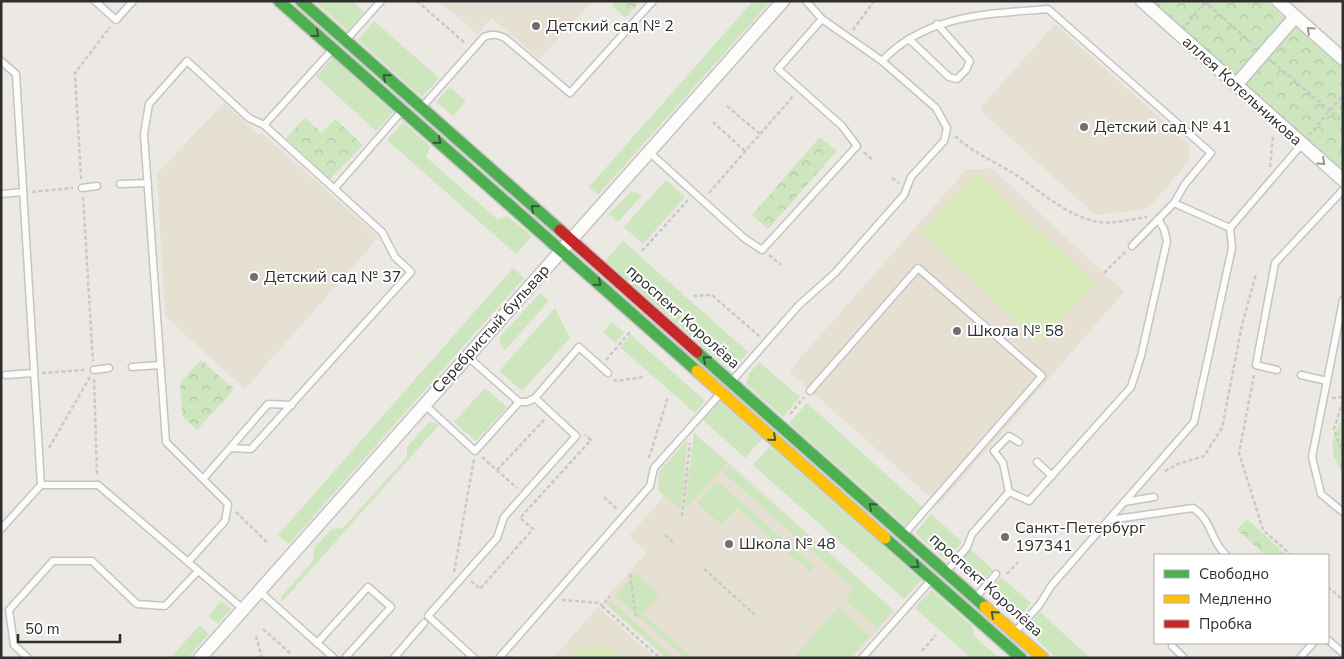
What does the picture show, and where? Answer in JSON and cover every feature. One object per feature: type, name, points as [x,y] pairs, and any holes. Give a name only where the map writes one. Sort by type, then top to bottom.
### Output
[{"type":"street","name":"проспект Королёва","points":[[279,1],[1022,658]]},
{"type":"street","name":"проспект Королёва","points":[[301,1],[1043,658]]},
{"type":"street","name":"Серебристый бульвар","points":[[200,658],[783,1]]},
{"type":"street","name":"аллея Котельникова","points":[[1142,1],[1343,180]]},
{"type":"street","points":[[1278,1],[1343,59]]},
{"type":"street","points":[[1236,85],[1295,17]]},
{"type":"lane","points":[[95,1],[116,20],[133,1]]},
{"type":"lane","points":[[264,125],[381,1]]},
{"type":"lane","points":[[412,118],[484,37],[498,34],[570,93],[653,1]]},
{"type":"lane","points":[[499,658],[650,486],[654,468],[799,305],[835,273],[904,195],[911,177],[944,141],[947,128],[936,108],[882,61],[822,19],[806,1]]},
{"type":"lane","points":[[882,61],[909,40],[937,24],[966,16],[1048,9],[1211,153],[1184,184],[1174,204],[1156,218],[1132,246]]},
{"type":"lane","points":[[649,152],[744,238],[762,250],[857,146],[842,126],[778,69],[822,19]]},
{"type":"lane","points":[[909,40],[949,77],[956,78],[966,70],[970,62],[937,24]]},
{"type":"lane","points":[[1,61],[16,74],[40,485],[1,529]]},
{"type":"lane","points":[[188,562],[225,521],[228,504],[166,442],[144,134],[150,104],[187,61],[249,118],[264,125],[382,232],[395,257],[412,272],[250,449],[230,448]]},
{"type":"lane","points":[[335,188],[412,100]]},
{"type":"lane","points":[[1005,643],[1194,422],[1232,248],[1230,228],[1268,186],[1302,144]]},
{"type":"lane","points":[[120,184],[148,182]]},
{"type":"lane","points":[[82,188],[97,186]]},
{"type":"lane","points":[[1278,370],[1256,365],[1276,263],[1343,190]]},
{"type":"lane","points":[[1,194],[22,192]]},
{"type":"lane","points":[[1174,204],[1230,228]]},
{"type":"lane","points":[[1009,492],[1029,501],[1130,387],[1141,356],[1167,240],[1164,229],[1156,218]]},
{"type":"lane","points":[[810,391],[918,268],[1042,376],[894,545]]},
{"type":"lane","points":[[1343,300],[1339,339],[1327,381],[1312,457],[1321,494],[1343,512]]},
{"type":"lane","points":[[467,356],[519,402],[527,402],[535,398],[579,347],[608,374]]},
{"type":"lane","points":[[132,367],[160,365]]},
{"type":"lane","points":[[94,370],[109,368]]},
{"type":"lane","points":[[6,375],[34,373]]},
{"type":"lane","points":[[1301,375],[1327,381]]},
{"type":"lane","points":[[474,658],[428,616],[497,538],[504,517],[576,436],[535,398]]},
{"type":"lane","points":[[424,404],[476,451],[519,402]]},
{"type":"lane","points":[[203,479],[268,404],[292,405]]},
{"type":"lane","points":[[1009,492],[1003,463],[994,451],[1009,436],[1020,442]]},
{"type":"lane","points":[[1037,462],[1052,476]]},
{"type":"lane","points":[[40,485],[98,485],[243,609]]},
{"type":"lane","points":[[862,658],[967,547],[972,534],[1009,492]]},
{"type":"lane","points":[[1124,502],[1154,497]]},
{"type":"lane","points":[[1109,520],[1194,508],[1204,515],[1217,546],[1225,554]]},
{"type":"lane","points":[[28,658],[14,645],[9,610],[53,561],[92,562],[137,604],[165,606],[198,571]]},
{"type":"lane","points":[[976,598],[996,574]]},
{"type":"lane","points":[[317,643],[368,587],[391,608],[345,658]]},
{"type":"lane","points":[[259,591],[334,658]]},
{"type":"lane","points":[[394,658],[424,624]]},
{"type":"lane","points":[[1329,641],[1343,653]]},
{"type":"lane","points":[[1300,658],[1312,644]]},
{"type":"lane","points":[[1172,646],[1184,658]]},
{"type":"path","points":[[417,1],[473,50]]},
{"type":"path","points":[[848,38],[874,1]]},
{"type":"path","points":[[98,485],[94,370],[75,73],[116,20]]},
{"type":"path","points":[[1302,144],[1343,95]]},
{"type":"path","points":[[712,189],[792,97]]},
{"type":"path","points":[[727,106],[760,134]]},
{"type":"path","points":[[713,122],[745,151]]},
{"type":"path","points":[[947,128],[966,146],[1013,173],[1065,209],[1081,216],[1100,222],[1156,218]]},
{"type":"path","points":[[1268,186],[1273,136]]},
{"type":"path","points":[[22,192],[82,188]]},
{"type":"path","points":[[642,251],[694,193]]},
{"type":"path","points":[[1104,274],[1132,246]]},
{"type":"path","points":[[762,250],[780,265]]},
{"type":"path","points":[[1162,472],[1178,464],[1204,456],[1222,428],[1242,325],[1256,274]]},
{"type":"path","points":[[693,296],[712,295],[766,342]]},
{"type":"path","points":[[600,366],[632,330]]},
{"type":"path","points":[[1256,365],[1239,453],[1263,530],[1291,554]]},
{"type":"path","points":[[34,373],[94,370]]},
{"type":"path","points":[[39,464],[94,370]]},
{"type":"path","points":[[608,374],[616,381],[645,377]]},
{"type":"path","points":[[785,419],[810,391]]},
{"type":"path","points":[[646,467],[668,397]]},
{"type":"path","points":[[1343,401],[1334,429],[1343,455]]},
{"type":"path","points":[[497,470],[551,413]]},
{"type":"path","points":[[682,516],[692,426]]},
{"type":"path","points":[[476,451],[524,494]]},
{"type":"path","points":[[450,592],[476,451]]},
{"type":"path","points":[[604,497],[618,510]]},
{"type":"path","points":[[612,517],[624,503]]},
{"type":"path","points":[[228,504],[267,542]]},
{"type":"path","points":[[665,535],[675,544]]},
{"type":"path","points":[[1007,574],[1018,562]]},
{"type":"path","points":[[704,569],[755,615]]},
{"type":"path","points":[[630,574],[636,619]]},
{"type":"path","points":[[1329,588],[1343,600]]},
{"type":"path","points":[[602,606],[610,596]]},
{"type":"path","points":[[550,599],[600,603],[660,658]]},
{"type":"path","points":[[263,629],[292,655]]},
{"type":"path","points":[[922,651],[936,635]]},
{"type":"path","points":[[256,636],[262,658]]},
{"type":"shaded area","name":"Детский сад № 2","points":[[439,1],[593,1],[539,59],[492,18],[477,34]]},
{"type":"shaded area","name":"Детский сад № 41","points":[[1055,24],[1189,144],[1189,161],[1148,209],[1095,215],[979,109]]},
{"type":"shaded area","name":"Детский сад № 37","points":[[224,103],[258,134],[262,133],[379,237],[245,389],[165,316],[157,173]]},
{"type":"shaded area","name":"Школа № 58","points":[[992,168],[1124,292],[939,505],[789,371],[966,170]]},
{"type":"shaded area","name":"Школа № 48","points":[[709,445],[895,611],[853,658],[665,658],[603,602],[647,552],[629,536]]},
{"type":"shaded area","points":[[598,607],[655,658],[553,658]]},
{"type":"green space","points":[[314,1],[352,1],[364,12],[348,31]]},
{"type":"green space","points":[[616,1],[640,1],[626,18],[612,6]]},
{"type":"green space","points":[[753,1],[771,1],[598,195],[589,187]]},
{"type":"green space","points":[[1153,1],[1266,1],[1285,18],[1235,75]]},
{"type":"green space","points":[[374,21],[439,78],[422,97],[358,40]]},
{"type":"green space","points":[[1295,26],[1343,68],[1343,171],[1245,84]]},
{"type":"green space","points":[[333,58],[393,112],[376,131],[316,76]]},
{"type":"green space","points":[[450,87],[466,101],[453,116],[436,102]]},
{"type":"green space","points":[[305,118],[322,133],[335,119],[363,145],[330,179],[286,138]]},
{"type":"green space","points":[[403,122],[428,144],[430,148],[426,157],[498,220],[507,216],[532,236],[516,254],[387,140]]},
{"type":"green space","points":[[820,137],[837,151],[768,229],[752,215]]},
{"type":"green space","points":[[977,172],[1095,284],[1039,343],[921,231]]},
{"type":"green space","points":[[666,180],[685,197],[643,244],[624,227]]},
{"type":"green space","points":[[632,191],[642,195],[618,222],[609,214]]},
{"type":"green space","points":[[623,241],[748,352],[738,363],[728,368],[605,261]]},
{"type":"green space","points":[[513,268],[524,278],[289,544],[278,535]]},
{"type":"green space","points":[[540,293],[549,301],[505,350],[500,344],[500,337]]},
{"type":"green space","points":[[555,308],[570,338],[522,391],[499,371]]},
{"type":"green space","points":[[612,322],[624,333],[615,343],[603,332]]},
{"type":"green space","points":[[631,335],[705,401],[695,413],[620,347]]},
{"type":"green space","points":[[201,360],[234,389],[197,430],[182,416],[180,383]]},
{"type":"green space","points":[[759,362],[800,397],[783,417],[746,384],[749,374]]},
{"type":"green space","points":[[485,388],[507,407],[476,441],[454,422]]},
{"type":"green space","points":[[719,401],[762,439],[745,458],[703,420]]},
{"type":"green space","points":[[807,403],[922,507],[905,525],[789,423]]},
{"type":"green space","points":[[1343,420],[1343,471],[1335,459],[1332,446],[1335,432]]},
{"type":"green space","points":[[429,422],[440,424],[282,602],[281,597],[313,561],[314,548],[332,529],[343,528],[407,457],[407,447]]},
{"type":"green space","points":[[694,433],[727,463],[688,507],[685,507]]},
{"type":"green space","points":[[688,439],[681,507],[678,507],[658,490],[659,472]]},
{"type":"green space","points":[[770,446],[921,580],[904,599],[753,465]]},
{"type":"green space","points":[[730,466],[893,610],[877,628],[845,600],[854,589],[724,473]]},
{"type":"green space","points":[[717,481],[815,567],[810,572],[737,508],[722,525],[697,503]]},
{"type":"green space","points":[[931,514],[962,542],[946,560],[915,533]]},
{"type":"green space","points":[[1247,519],[1285,554],[1264,554],[1237,530]]},
{"type":"green space","points":[[970,549],[993,570],[979,585],[957,565]]},
{"type":"green space","points":[[635,573],[659,595],[643,614],[693,658],[685,658],[615,596]]},
{"type":"green space","points":[[1001,577],[1031,603],[1018,619],[987,592]]},
{"type":"green space","points":[[931,590],[973,627],[974,636],[999,658],[971,658],[915,608]]},
{"type":"green space","points":[[221,601],[231,609],[218,624],[208,616]]},
{"type":"green space","points":[[611,601],[674,658],[667,658],[608,605]]},
{"type":"green space","points":[[838,607],[870,636],[850,658],[793,658]]},
{"type":"green space","points":[[1040,612],[1090,658],[1056,658],[1025,629]]},
{"type":"green space","points":[[200,625],[209,634],[188,658],[170,658]]},
{"type":"green space","points":[[595,646],[611,649],[626,658],[568,658],[579,650]]},
{"type":"traffic: fast","points":[[279,1],[697,371]]},
{"type":"traffic: fast","points":[[301,1],[560,230]]},
{"type":"traffic: fast","points":[[697,352],[985,607]]},
{"type":"traffic: fast","points":[[885,538],[1021,658]]},
{"type":"traffic: slow","points":[[697,371],[885,538]]},
{"type":"traffic: slow","points":[[985,607],[1043,658]]},
{"type":"traffic: jam","points":[[560,230],[697,352]]},
{"type":"place","name":"Детский сад № 2","points":[[536,26]]},
{"type":"place","name":"Детский сад № 41","points":[[1084,127]]},
{"type":"place","name":"Детский сад № 37","points":[[254,277]]},
{"type":"place","name":"Школа № 58","points":[[957,331]]},
{"type":"place","name":"Санкт-Петербург 197341","points":[[1005,537]]},
{"type":"place","name":"Школа № 48","points":[[729,544]]}]
